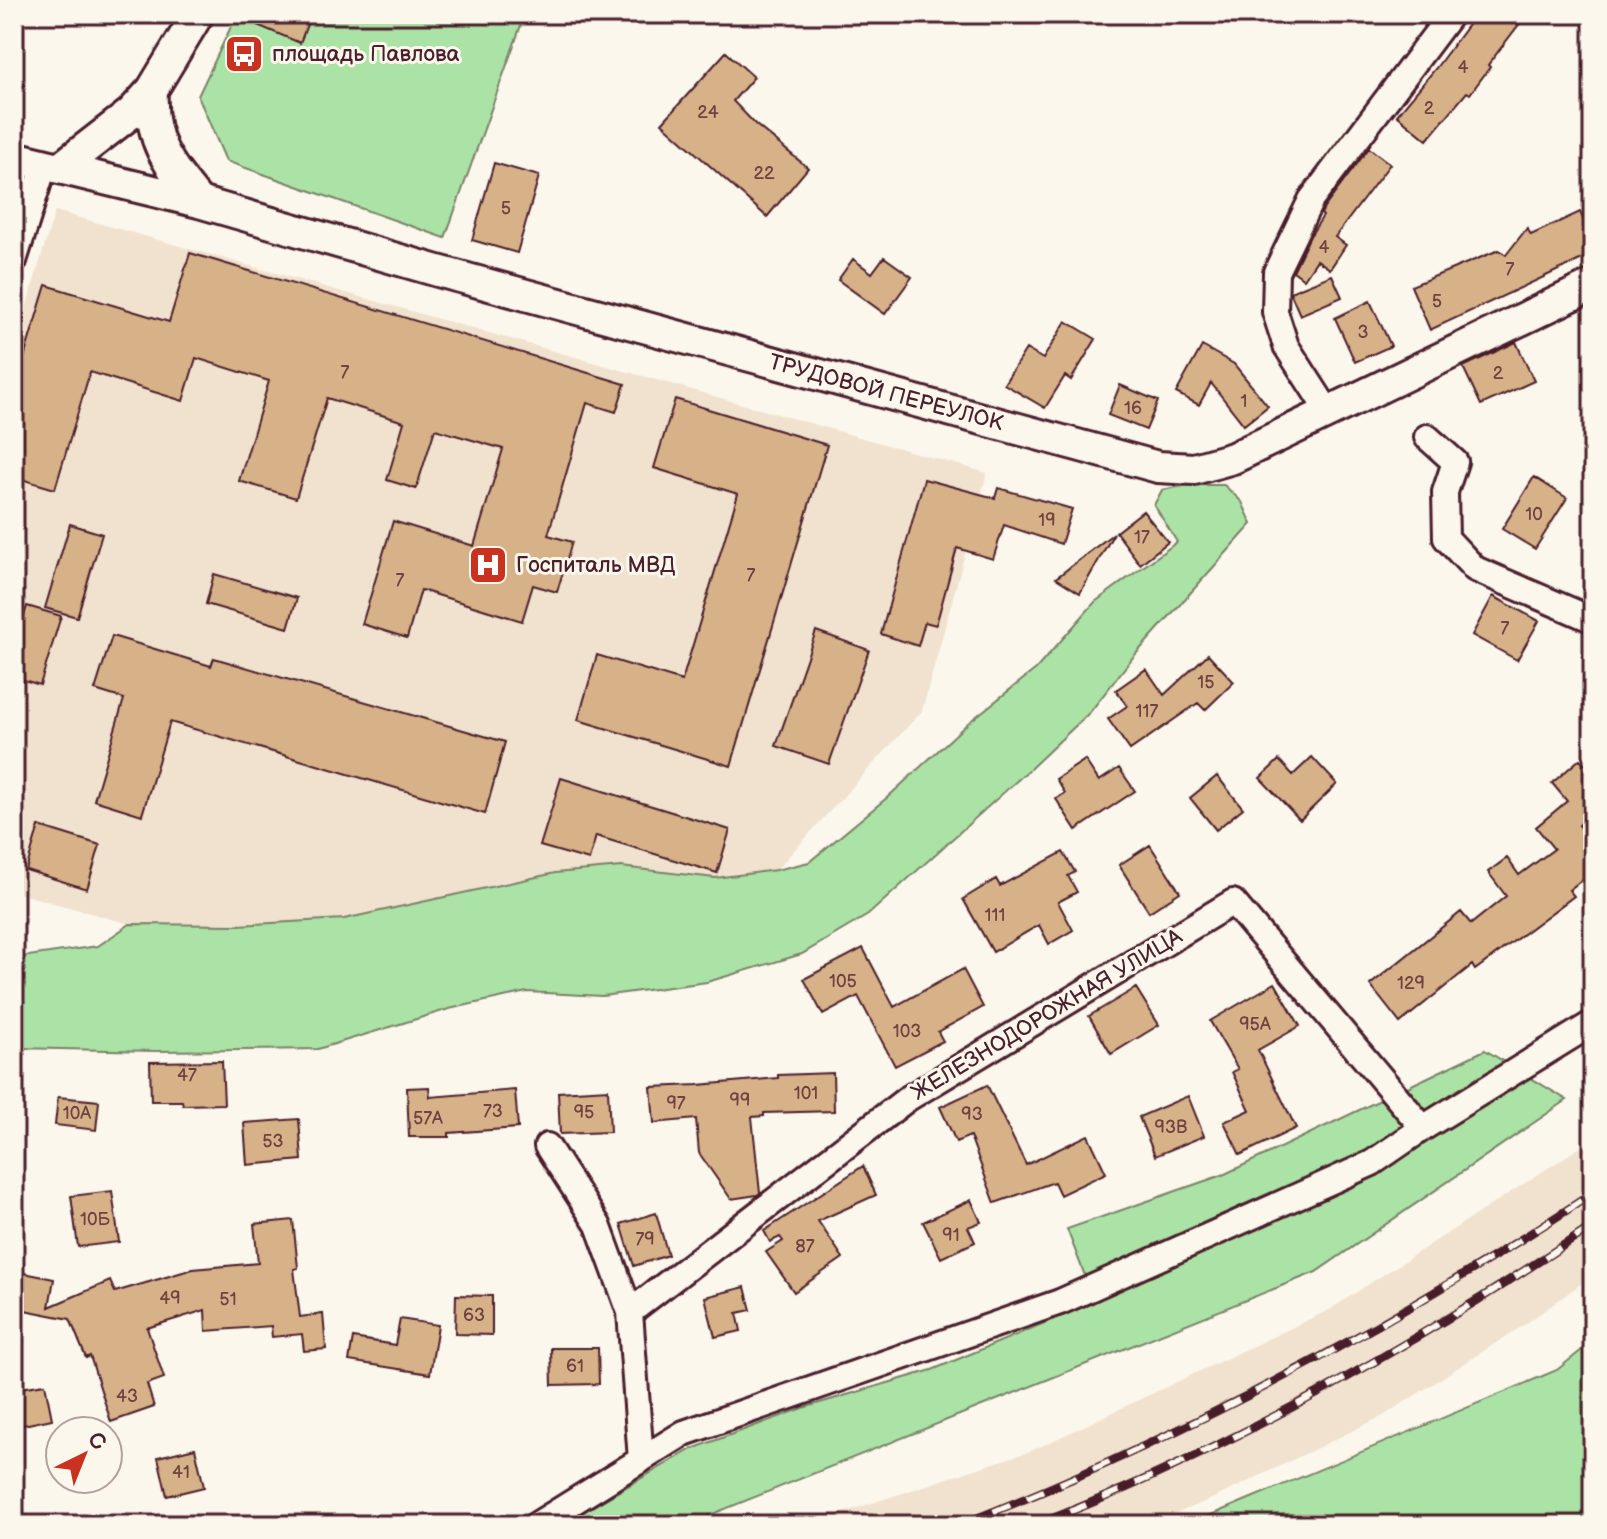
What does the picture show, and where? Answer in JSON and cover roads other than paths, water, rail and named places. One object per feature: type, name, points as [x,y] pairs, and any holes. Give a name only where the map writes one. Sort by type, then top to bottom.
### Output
[{"type":"street","points":[[14,261],[52,167],[131,113],[152,90],[198,14]]},
{"type":"street","points":[[1329,413],[1286,346],[1275,312],[1276,272],[1311,200],[1451,14]]},
{"type":"street","points":[[152,90],[150,116],[157,142],[199,202]]},
{"type":"street","points":[[14,157],[199,202]]},
{"type":"street","name":"ТРУДОВОЙ ПЕРЕУЛОК","points":[[199,202],[438,271],[1158,467],[1194,469],[1233,458],[1593,285]]},
{"type":"street","points":[[1427,437],[1455,462],[1445,492],[1446,538],[1475,569],[1593,620]]},
{"type":"street","name":"ЖЕЛЕЗНОДОРОЖНАЯ УЛИЦА","points":[[630,1312],[907,1099],[1233,902],[1423,1128]]},
{"type":"street","points":[[536,1525],[684,1433],[1060,1302],[1372,1163],[1593,1023]]},
{"type":"street","points":[[547,1146],[598,1225],[630,1312],[641,1460]]},
{"type":"railway","points":[[960,1525],[1126,1455],[1286,1376],[1441,1289],[1593,1193]]},
{"type":"railway","points":[[1036,1525],[1182,1463],[1253,1428],[1392,1352],[1593,1226]]},
{"type":"place","name":"площадь Павлова","points":[[244,54]]},
{"type":"place","name":"Госпиталь МВД","points":[[488,565]]}]
